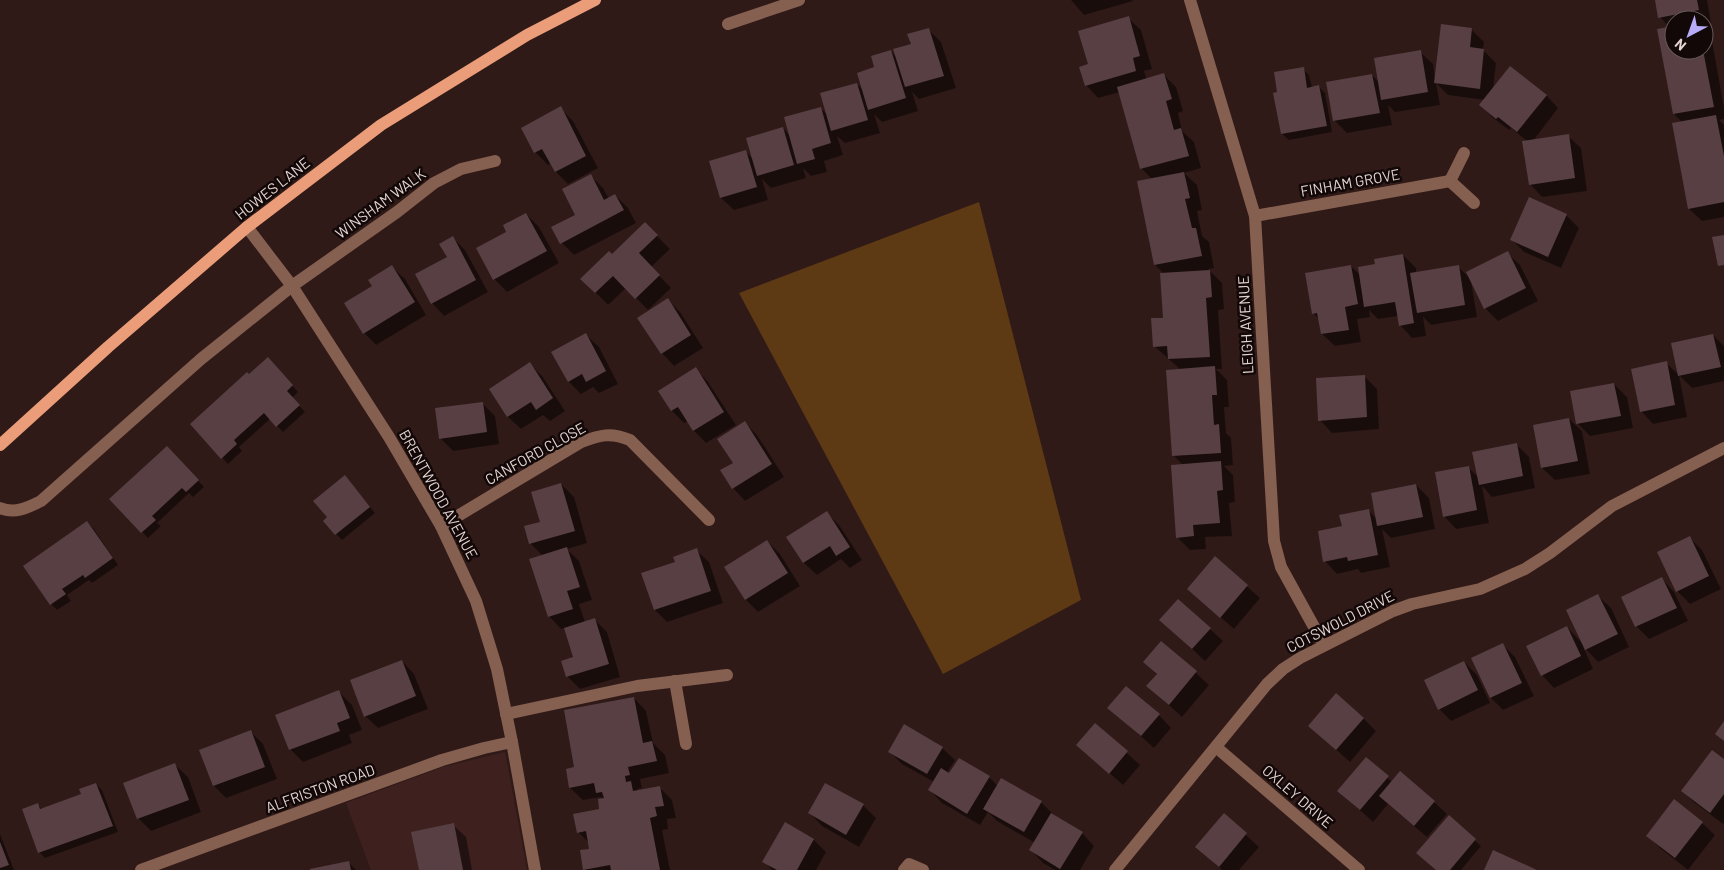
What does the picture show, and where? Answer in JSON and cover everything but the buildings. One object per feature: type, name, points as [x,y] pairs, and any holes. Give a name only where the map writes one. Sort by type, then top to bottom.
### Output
[{"type":"main road","name":"HOWES LANE","points":[[0,445],[108,347],[247,227],[381,125],[527,35],[595,0]]},
{"type":"street","points":[[728,24],[799,0]]},
{"type":"street","name":"LEIGH AVENUE","points":[[1190,0],[1255,216],[1274,541],[1281,567],[1324,645]]},
{"type":"street","points":[[1464,153],[1450,181],[1474,203]]},
{"type":"street","name":"WINSHAM WALK","points":[[292,286],[397,212],[434,183],[462,169],[495,160]]},
{"type":"street","name":"FINHAM GROVE","points":[[1255,216],[1450,181]]},
{"type":"street","name":"BRENTWOOD AVENUE","points":[[247,227],[292,286],[389,437],[441,526],[476,601],[497,669],[535,870]]},
{"type":"street","points":[[0,508],[8,511],[25,509],[41,501],[201,359],[292,286]]},
{"type":"street","name":"CANFORD CLOSE","points":[[441,526],[581,442],[602,435],[617,434],[630,440],[709,520]]},
{"type":"street","name":"COTSWOLD DRIVE","points":[[1114,870],[1267,684],[1283,668],[1324,645],[1400,608],[1480,589],[1525,569],[1550,553],[1612,506],[1724,448]]},
{"type":"street","points":[[506,714],[637,686],[727,675]]},
{"type":"street","points":[[675,682],[686,744]]},
{"type":"street","name":"ALFRISTON ROAD","points":[[141,870],[442,760],[512,742]]},
{"type":"street","name":"OXLEY DRIVE","points":[[1216,747],[1358,870]]},
{"type":"street","points":[[904,870],[909,864],[923,870]]},
{"type":"shaded area","points":[[979,202],[1081,600],[943,674],[739,293]]},
{"type":"shaded area","points":[[505,752],[527,870],[371,870],[346,803],[443,767]]}]
